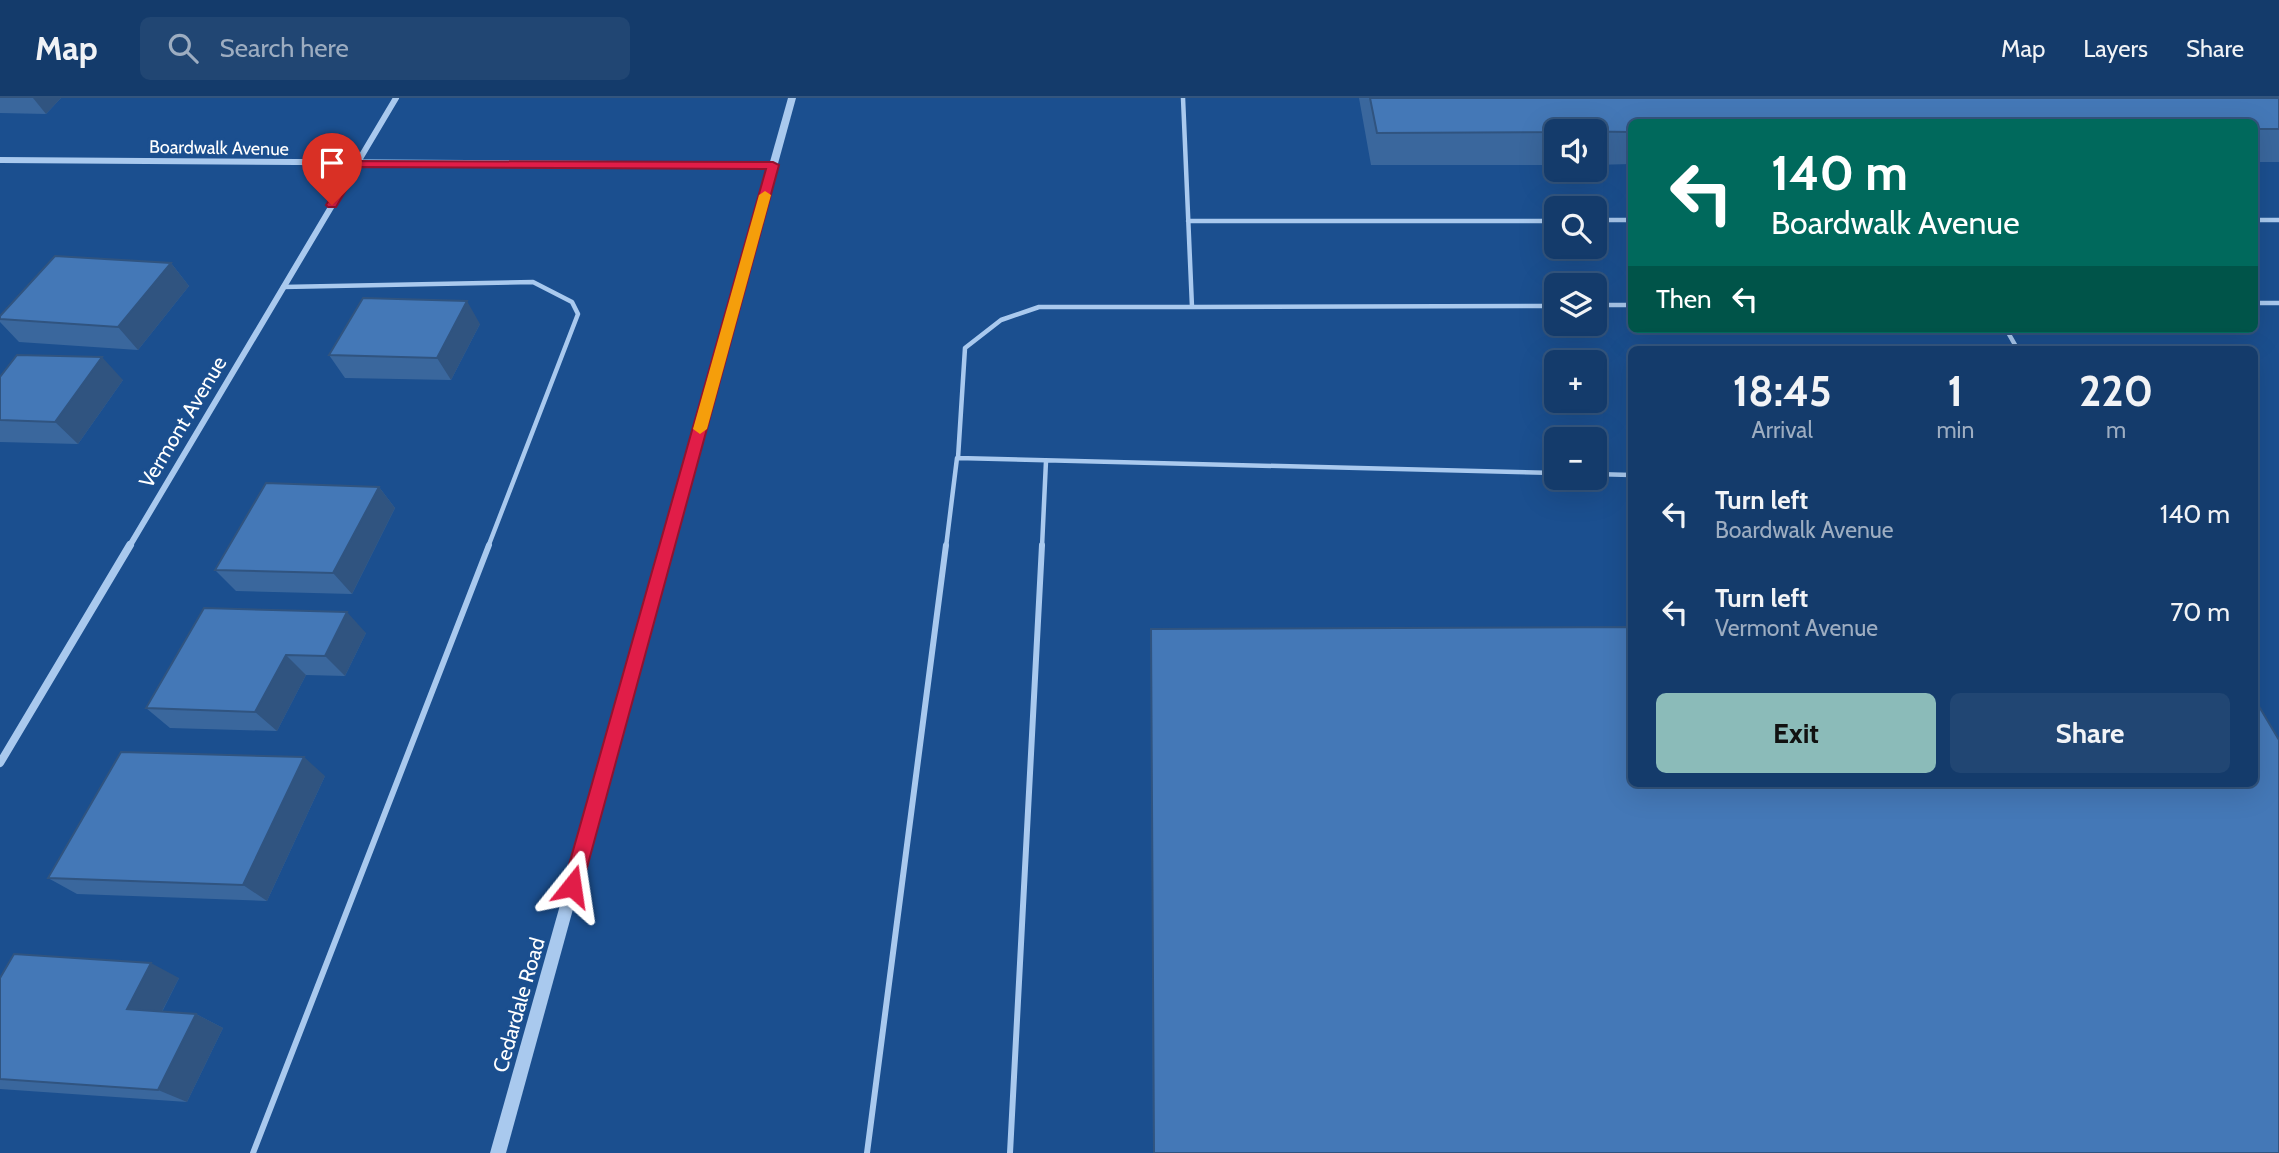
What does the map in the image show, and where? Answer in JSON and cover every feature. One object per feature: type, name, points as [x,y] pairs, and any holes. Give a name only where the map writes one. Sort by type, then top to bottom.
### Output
[{"type":"street","name":"Vermont Avenue","points":[[0,763],[396,98]]},
{"type":"street","name":"Cedardale Road","points":[[498,1153],[792,98]]},
{"type":"street","name":"Boardwalk Avenue","points":[[0,160],[773,165]]},
{"type":"lane","points":[[1183,98],[1192,307]]},
{"type":"lane","points":[[1188,221],[1544,220]]},
{"type":"lane","points":[[1607,220],[1628,220]]},
{"type":"lane","points":[[2258,220],[2279,220]]},
{"type":"lane","points":[[253,1153],[578,314],[572,302],[533,282],[283,287]]},
{"type":"lane","points":[[2258,303],[2279,303]]},
{"type":"lane","points":[[1607,305],[1628,305]]},
{"type":"lane","points":[[867,1153],[958,455],[965,348],[1001,320],[1039,307],[1544,306]]},
{"type":"lane","points":[[958,455],[958,458],[1046,461],[1544,473]]},
{"type":"lane","points":[[1010,1153],[1046,461]]},
{"type":"lane","points":[[1607,474],[1628,475]]},
{"type":"building","points":[[1370,98],[2279,98],[2279,129],[2258,129],[2258,119],[1628,119],[1628,132],[1607,132],[1607,119],[1544,119],[1544,132],[1377,133]]},
{"type":"building","points":[[55,256],[171,263],[118,327],[0,319]]},
{"type":"building","points":[[363,298],[467,301],[437,358],[329,355]]},
{"type":"building","points":[[17,355],[102,357],[55,422],[0,420],[0,377]]},
{"type":"building","points":[[266,483],[379,487],[333,573],[215,570]]},
{"type":"building","points":[[204,608],[347,612],[325,656],[286,655],[255,712],[146,708]]},
{"type":"building","points":[[1628,627],[1628,787],[2258,787],[2258,705],[2279,740],[2279,1153],[1154,1153],[1151,629]]},
{"type":"building","points":[[121,752],[304,757],[243,885],[48,878]]},
{"type":"building","points":[[14,954],[151,963],[127,1009],[196,1014],[158,1090],[0,1079],[0,978]]},
{"type":"slow traffic","points":[[700,429],[765,195]]},
{"type":"route","points":[[332,205],[357,164],[773,165],[572,886]]}]
